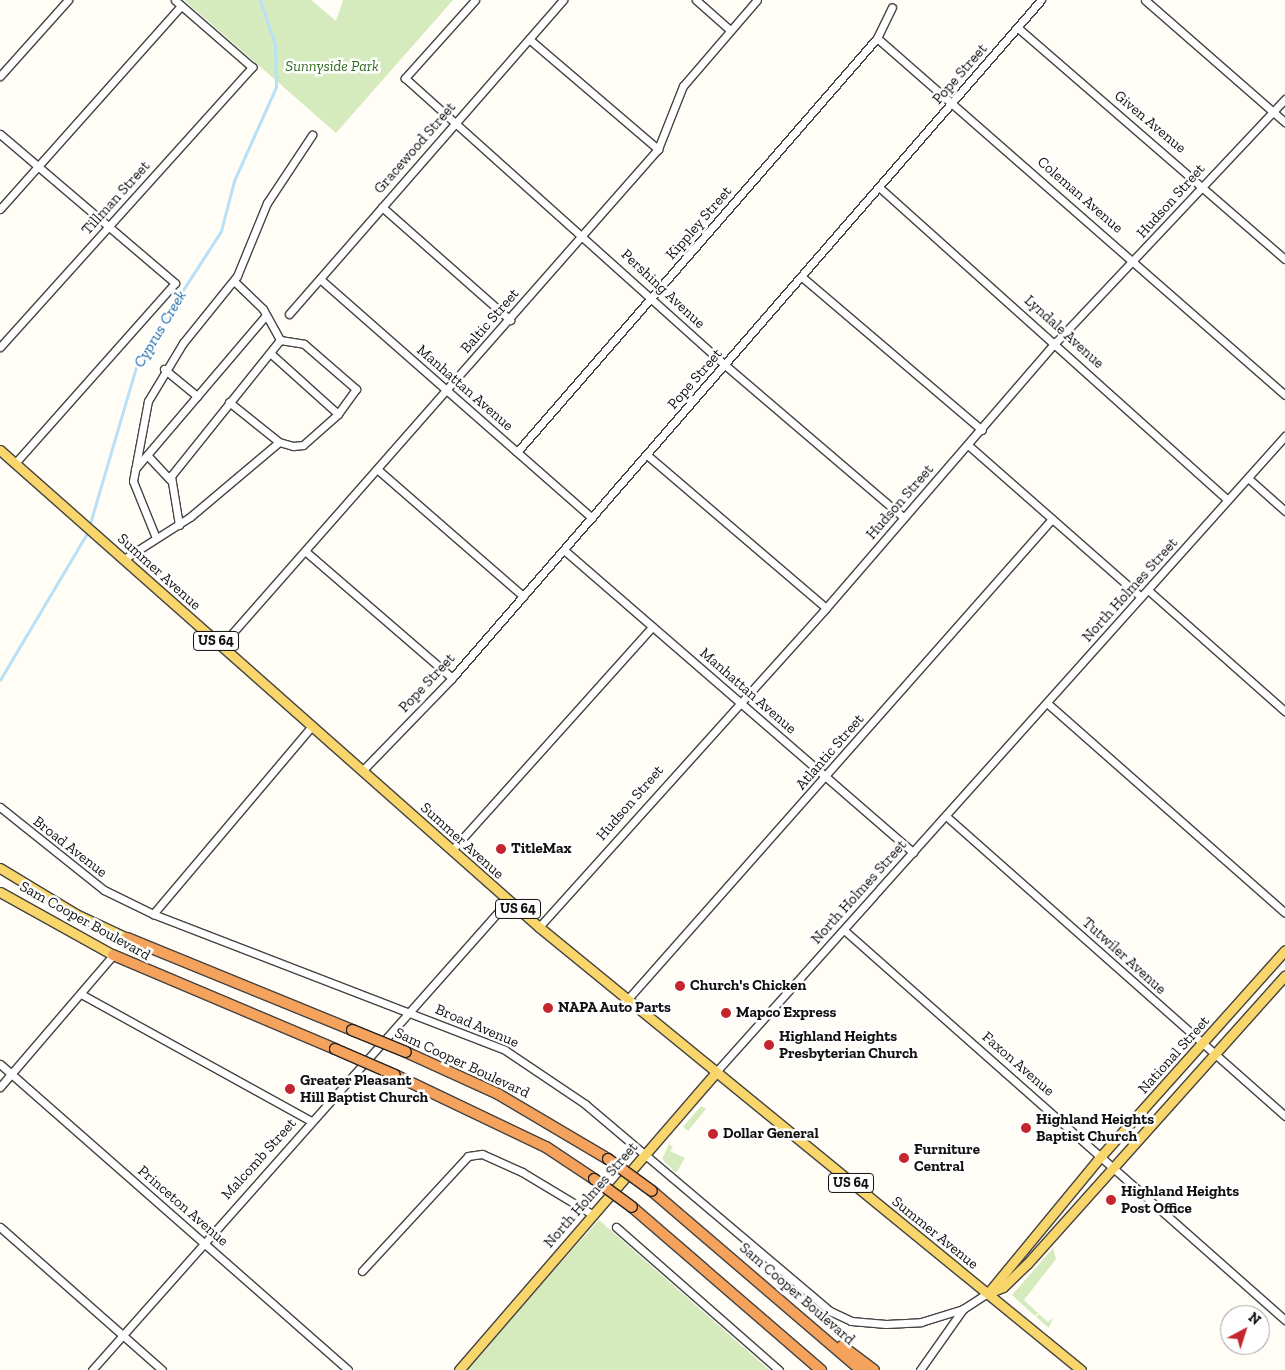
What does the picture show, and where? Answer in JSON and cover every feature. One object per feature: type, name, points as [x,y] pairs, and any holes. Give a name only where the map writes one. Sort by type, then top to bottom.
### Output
[{"type":"highway","name":"Sam Cooper Boulevard","points":[[127,938],[406,1052],[498,1094],[608,1159],[652,1190],[861,1370]]},
{"type":"highway","name":"Sam Cooper Boulevard","points":[[113,955],[395,1075],[546,1147],[632,1207],[821,1370]]},
{"type":"highway","points":[[776,1295],[874,1370]]},
{"type":"main road","name":"Summer Avenue","points":[[0,450],[508,901],[715,1073],[988,1292],[1081,1370]]},
{"type":"main road","name":"Sam Cooper Boulevard","points":[[0,868],[70,911],[127,938]]},
{"type":"main road","name":"Sam Cooper Boulevard","points":[[0,892],[113,955]]},
{"type":"main road","name":"National Street","points":[[988,1292],[1101,1156],[1204,1044],[1285,950]]},
{"type":"main road","name":"National Street","points":[[988,1292],[1004,1287],[1027,1264],[1285,975]]},
{"type":"main road","name":"North Holmes Street","points":[[459,1370],[715,1073]]},
{"type":"street","points":[[0,76],[68,0]]},
{"type":"street","points":[[0,209],[181,6],[175,0]]},
{"type":"street","name":"Pershing Avenue","points":[[474,0],[406,78],[583,234],[725,365],[904,518]]},
{"type":"street","name":"Gracewood Street","points":[[289,314],[563,0]]},
{"type":"street","points":[[696,0],[730,30]]},
{"type":"street","name":"Baltic Street","points":[[221,646],[510,320],[658,149],[683,86],[757,0]]},
{"type":"street","name":"Pope Street","points":[[362,771],[452,678],[953,104],[1041,0]]},
{"type":"street","points":[[1145,0],[1285,122]]},
{"type":"street","name":"Tillman Street","points":[[0,347],[252,67],[181,6]]},
{"type":"street","name":"Kippley Street","points":[[516,452],[653,297],[876,38],[892,7]]},
{"type":"street","name":"Given Avenue","points":[[1018,28],[1204,186],[1285,259]]},
{"type":"street","name":"Coleman Avenue","points":[[876,38],[1136,261],[1285,395]]},
{"type":"street","points":[[529,39],[658,149]]},
{"type":"street","name":"Hudson Street","points":[[539,927],[739,700],[826,608],[982,430],[1056,342],[1136,261],[1272,110],[1285,99]]},
{"type":"street","points":[[0,134],[175,284],[15,463]]},
{"type":"street","points":[[156,538],[136,497],[134,469],[148,401],[164,369],[234,280],[267,202],[312,135]]},
{"type":"street","name":"Lyndale Avenue","points":[[880,188],[1056,342],[1228,500]]},
{"type":"street","points":[[382,208],[510,320]]},
{"type":"street","points":[[802,277],[982,430]]},
{"type":"street","name":"Manhattan Avenue","points":[[320,279],[592,518]]},
{"type":"street","points":[[234,280],[266,315],[280,340]]},
{"type":"street","points":[[134,469],[266,315]]},
{"type":"street","points":[[170,480],[229,402],[280,340]]},
{"type":"street","points":[[229,402],[279,442],[304,445],[338,414],[356,389],[304,344],[280,340]]},
{"type":"street","points":[[270,353],[338,414]]},
{"type":"street","points":[[164,369],[197,396]]},
{"type":"street","name":"North Holmes Street","points":[[715,1073],[1285,436]]},
{"type":"street","points":[[124,559],[180,525],[279,442]]},
{"type":"street","points":[[968,445],[1141,598]]},
{"type":"street","points":[[147,454],[170,480],[180,525]]},
{"type":"street","points":[[647,455],[826,608]]},
{"type":"street","points":[[378,469],[523,596]]},
{"type":"street","points":[[1248,478],[1285,511]]},
{"type":"street","name":"Atlantic Street","points":[[627,1000],[1052,519]]},
{"type":"street","name":"Manhattan Avenue","points":[[564,550],[913,852]]},
{"type":"street","points":[[304,551],[452,678]]},
{"type":"street","points":[[1148,590],[1285,711]]},
{"type":"street","points":[[452,850],[652,627]]},
{"type":"street","points":[[1047,703],[1285,913]]},
{"type":"street","points":[[153,914],[312,726]]},
{"type":"street","name":"Broad Avenue","points":[[0,807],[78,874],[153,914],[408,1012],[512,1055],[584,1104],[790,1280],[841,1317],[864,1323],[921,1322],[963,1309]]},
{"type":"street","name":"Tutwiler Avenue","points":[[946,816],[1285,1116]]},
{"type":"street","name":"Malcomb Street","points":[[92,1370],[203,1242],[508,901]]},
{"type":"street","name":"Faxon Avenue","points":[[844,930],[1285,1320]]},
{"type":"street","points":[[0,1087],[113,955]]},
{"type":"street","points":[[81,994],[311,1122]]},
{"type":"street","name":"Princeton Avenue","points":[[0,1064],[348,1370]]},
{"type":"street","points":[[362,1271],[468,1156],[482,1154],[522,1172],[592,1214]]},
{"type":"street","points":[[0,1227],[162,1370]]},
{"type":"street","points":[[616,1227],[779,1370]]},
{"type":"street","name":"National Street","points":[[920,1369],[963,1309],[988,1292]]},
{"type":"green space","name":"Sunnyside Park","points":[[184,0],[311,0],[336,21],[343,0],[453,0],[336,133]]},
{"type":"green space","points":[[701,1106],[706,1109],[688,1131],[683,1127]]},
{"type":"green space","points":[[669,1144],[673,1147],[670,1151],[685,1158],[676,1173],[662,1159]]},
{"type":"green space","points":[[599,1220],[769,1370],[464,1370]]},
{"type":"green space","points":[[1053,1248],[1056,1259],[1024,1300],[1038,1313],[1035,1316],[1012,1295]]},
{"type":"green space","points":[[1039,1314],[1048,1322],[1053,1318],[1049,1328],[1036,1317]]},
{"type":"waterway","name":"Cyprus Creek","points":[[89,527],[138,360],[221,231],[234,181],[276,87],[275,45],[260,0]]},
{"type":"waterway","name":"Cyprus Creek","points":[[0,680],[88,532]]},
{"type":"place","name":"TitleMax","points":[[501,849]]},
{"type":"place","name":"Church's Chicken","points":[[680,986]]},
{"type":"place","name":"NAPA Auto Parts","points":[[548,1008]]},
{"type":"place","name":"Mapco Express","points":[[726,1013]]},
{"type":"place","name":"Highland Heights Presbyterian Church","points":[[769,1045]]},
{"type":"place","name":"Greater Pleasant Hill Baptist Church","points":[[290,1089]]},
{"type":"place","name":"Highland Heights Baptist Church","points":[[1026,1128]]},
{"type":"place","name":"Dollar General","points":[[713,1134]]},
{"type":"place","name":"Furniture Central","points":[[904,1158]]},
{"type":"place","name":"Highland Heights Post Office","points":[[1111,1200]]}]
